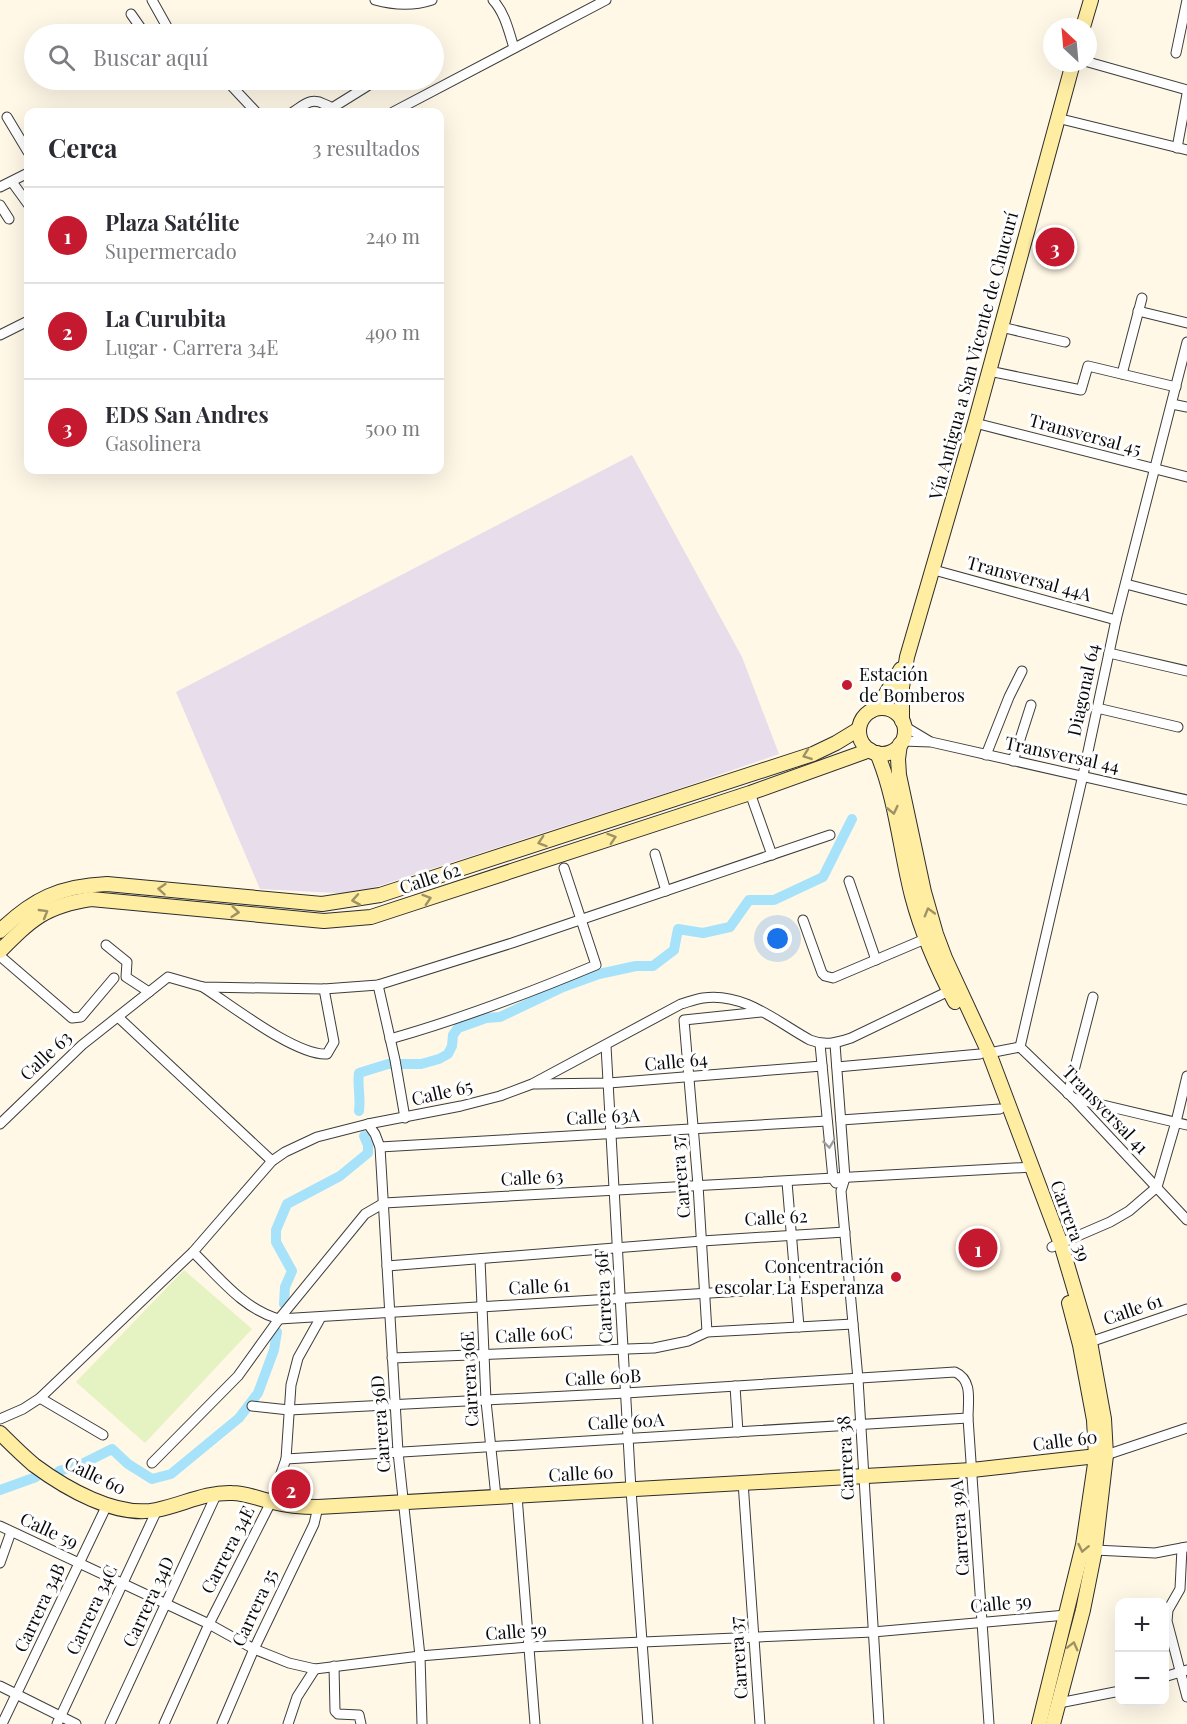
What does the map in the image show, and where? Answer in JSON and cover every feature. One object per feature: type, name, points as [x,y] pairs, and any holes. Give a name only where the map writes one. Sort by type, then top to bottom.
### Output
[{"type":"main road","points":[[1086,18],[1091,0]]},
{"type":"main road","name":"Vía Antigua a San Vicente de Chucurí","points":[[903,724],[902,695],[908,657],[975,423],[1070,72]]},
{"type":"main road","name":"Vía Antigua a San Vicente de Chucurí","points":[[871,711],[894,684],[908,657]]},
{"type":"main road","points":[[888,709],[899,716],[903,724],[901,743],[890,752],[873,752],[861,741],[859,729],[863,718],[871,711],[888,709]]},
{"type":"main road","name":"Calle 62","points":[[0,931],[16,915],[35,902],[54,892],[87,885],[107,884],[322,904],[380,895],[813,754],[859,729]]},
{"type":"main road","name":"Carrera 39","points":[[901,743],[898,759],[899,776],[924,892],[953,988]]},
{"type":"main road","name":"Calle 62","points":[[0,954],[28,923],[42,914],[57,906],[91,898],[324,921],[371,917],[873,752]]},
{"type":"main road","name":"Carrera 39","points":[[873,752],[886,778],[912,896],[925,939],[953,988],[984,1054],[1090,1342],[1104,1419],[1095,1550],[1083,1610],[1053,1724]]},
{"type":"main road","name":"Carrera 39","points":[[984,1054],[1000,1109],[1027,1168]]},
{"type":"main road","name":"Carrera 39","points":[[1039,1724],[1088,1522],[1101,1456],[1080,1345],[1056,1245]]},
{"type":"main road","name":"Calle 60","points":[[0,1433],[33,1464],[57,1480],[107,1505],[142,1512],[217,1493],[234,1493],[301,1507],[318,1507],[972,1470],[1101,1456]]},
{"type":"street","points":[[152,0],[165,24]]},
{"type":"street","points":[[375,0],[394,4],[422,3],[432,0]]},
{"type":"street","points":[[493,0],[507,24],[514,48]]},
{"type":"street","points":[[444,85],[606,0]]},
{"type":"street","points":[[1176,53],[1187,0]]},
{"type":"street","points":[[131,14],[138,24]]},
{"type":"street","points":[[1097,65],[1187,92],[1177,148]]},
{"type":"street","points":[[235,90],[252,108]]},
{"type":"street","points":[[337,108],[363,90]]},
{"type":"street","points":[[401,108],[435,90]]},
{"type":"street","points":[[299,108],[310,101],[318,101],[330,108]]},
{"type":"street","points":[[7,117],[24,145]]},
{"type":"street","points":[[1057,118],[1187,150]]},
{"type":"street","points":[[0,187],[24,175]]},
{"type":"street","points":[[12,182],[24,198]]},
{"type":"street","points":[[0,205],[9,219]]},
{"type":"street","points":[[1122,374],[1142,298]]},
{"type":"street","points":[[1138,312],[1187,323]]},
{"type":"street","points":[[0,335],[24,323]]},
{"type":"street","points":[[1001,327],[1065,342]]},
{"type":"street","name":"Diagonal 64","points":[[1020,1047],[1083,775],[1116,620],[1186,348]]},
{"type":"street","points":[[989,371],[1081,390],[1088,366],[1176,387]]},
{"type":"street","points":[[1172,404],[1187,407]]},
{"type":"street","name":"Transversal 45","points":[[975,423],[1187,477]]},
{"type":"street","name":"Transversal 44A","points":[[934,570],[1116,620]]},
{"type":"street","points":[[1126,584],[1187,600]]},
{"type":"street","points":[[1109,653],[1187,671]]},
{"type":"street","points":[[986,755],[1022,671]]},
{"type":"street","points":[[1012,761],[1031,705]]},
{"type":"street","points":[[1097,708],[1179,727]]},
{"type":"street","name":"Transversal 44","points":[[903,724],[931,742]]},
{"type":"street","name":"Transversal 44","points":[[901,743],[931,742],[1187,800]]},
{"type":"street","points":[[750,793],[772,855]]},
{"type":"street","name":"Calle 63","points":[[0,1124],[82,1045],[168,977],[203,987],[324,989],[378,985],[581,920],[830,835]]},
{"type":"street","points":[[655,854],[666,891]]},
{"type":"street","points":[[390,1039],[449,1022],[596,965],[564,868]]},
{"type":"street","points":[[849,880],[876,960]]},
{"type":"street","points":[[803,920],[825,976],[833,978],[925,939]]},
{"type":"street","points":[[106,945],[127,962],[126,977],[149,992]]},
{"type":"street","points":[[0,954],[72,1018],[81,1017],[114,978]]},
{"type":"street","points":[[378,985],[405,1118]]},
{"type":"street","points":[[203,987],[294,1046],[320,1055],[327,1054],[334,1042],[324,989]]},
{"type":"street","name":"Calle 65","points":[[0,1419],[23,1409],[40,1398],[193,1252],[272,1161],[300,1144],[317,1137],[368,1124],[405,1118],[490,1098],[532,1084],[681,1004],[702,998],[723,997],[744,1003],[820,1044],[835,1044],[953,988]]},
{"type":"street","points":[[1094,997],[1070,1096],[1187,1125]]},
{"type":"street","name":"Carrera 37","points":[[707,1332],[698,1185],[684,1020],[763,1012]]},
{"type":"street","points":[[118,1017],[272,1161]]},
{"type":"street","name":"Carrera 38","points":[[820,1044],[833,1179],[841,1191]]},
{"type":"street","name":"Carrera 38","points":[[835,1044],[845,1178],[841,1191],[862,1425],[879,1724]]},
{"type":"street","name":"Carrera 36F","points":[[606,1046],[631,1490],[648,1724]]},
{"type":"street","points":[[837,1067],[984,1054],[1020,1047]]},
{"type":"street","name":"Transversal 41","points":[[1020,1047],[1070,1096],[1187,1220]]},
{"type":"street","name":"Calle 64","points":[[532,1084],[609,1083],[822,1066]]},
{"type":"street","points":[[1056,1245],[1110,1222],[1129,1211],[1157,1187],[1187,1076]]},
{"type":"street","points":[[841,1120],[1000,1109]]},
{"type":"street","name":"Calle 63A","points":[[380,1147],[827,1121]]},
{"type":"street","name":"Carrera 36D","points":[[368,1124],[380,1147],[398,1452],[420,1656],[422,1724]]},
{"type":"street","name":"Calle 63","points":[[384,1203],[1027,1168]]},
{"type":"street","points":[[788,1182],[799,1327]]},
{"type":"street","points":[[152,1463],[238,1376],[279,1319],[364,1214],[384,1203]]},
{"type":"street","name":"Calle 62","points":[[387,1266],[618,1247],[845,1232]]},
{"type":"street","points":[[193,1252],[248,1306],[263,1314],[279,1319],[321,1317]]},
{"type":"street","name":"Carrera 36E","points":[[480,1259],[486,1401],[496,1497]]},
{"type":"street","name":"Calle 61","points":[[321,1317],[795,1288]]},
{"type":"street","name":"Calle 61","points":[[1090,1342],[1187,1309]]},
{"type":"street","name":"Carrera 34E","points":[[164,1724],[209,1624],[271,1502],[286,1460],[291,1385],[298,1358],[321,1317]]},
{"type":"street","name":"Calle 60C","points":[[392,1358],[654,1348],[672,1345],[707,1332],[854,1324]]},
{"type":"street","name":"Calle 60B","points":[[252,1406],[289,1410],[396,1406],[955,1372]]},
{"type":"street","name":"Carrera 39A","points":[[955,1372],[962,1375],[968,1386],[968,1418],[984,1622],[989,1724]]},
{"type":"street","points":[[735,1386],[738,1432]]},
{"type":"street","points":[[40,1398],[103,1435]]},
{"type":"street","name":"Calle 60A","points":[[286,1460],[968,1418]]},
{"type":"street","name":"Calle 60","points":[[1101,1456],[1187,1428]]},
{"type":"street","name":"Carrera 37","points":[[743,1482],[760,1724]]},
{"type":"street","name":"Carrera 34D","points":[[110,1724],[217,1493]]},
{"type":"street","points":[[517,1496],[535,1724]]},
{"type":"street","name":"Carrera 34B","points":[[2,1724],[107,1505]]},
{"type":"street","name":"Carrera 35","points":[[222,1724],[254,1648],[314,1524],[318,1507]]},
{"type":"street","name":"Carrera 34C","points":[[58,1720],[157,1510]]},
{"type":"street","name":"Calle 59","points":[[0,1526],[209,1624],[254,1648],[289,1663],[315,1669],[420,1656],[528,1647],[873,1632],[1066,1615]]},
{"type":"street","points":[[0,1563],[11,1532]]},
{"type":"street","points":[[1095,1550],[1155,1553],[1185,1547],[1180,1588],[1168,1610],[1167,1621],[1183,1671],[1187,1697]]},
{"type":"street","points":[[334,1666],[335,1711],[338,1714],[359,1714],[361,1724]]},
{"type":"street","points":[[288,1724],[297,1697],[315,1669]]},
{"type":"street","points":[[0,1686],[58,1720],[76,1724]]},
{"type":"street","points":[[1059,1703],[1115,1692]]},
{"type":"shaded area","points":[[632,455],[742,657],[779,754],[354,894],[260,889],[176,692]]},
{"type":"green space","points":[[184,1270],[252,1329],[145,1443],[76,1382]]},
{"type":"waterway","points":[[359,1111],[359,1073],[388,1064],[421,1064],[439,1059],[448,1054],[452,1046],[453,1035],[458,1028],[486,1018],[500,1017],[563,987],[599,974],[636,966],[653,966],[674,950],[678,929],[703,933],[730,927],[749,900],[774,900],[823,877],[852,819]]},
{"type":"waterway","points":[[284,1304],[285,1287],[292,1271],[276,1242],[276,1230],[287,1204],[340,1176],[368,1153],[368,1145],[364,1136]]},
{"type":"waterway","points":[[59,1471],[82,1464],[112,1449],[128,1464],[152,1479],[171,1474],[239,1418],[258,1393],[274,1350],[277,1332]]},
{"type":"waterway","points":[[0,1490],[36,1477]]},
{"type":"place","name":"EDS San Andres","points":[[1055,247]]},
{"type":"place","name":"Estación de Bomberos","points":[[847,685]]},
{"type":"place","name":"Plaza Satélite","points":[[978,1248]]},
{"type":"place","name":"Concentración escolar La Esperanza","points":[[896,1277]]},
{"type":"place","name":"La Curubita","points":[[291,1489]]}]
